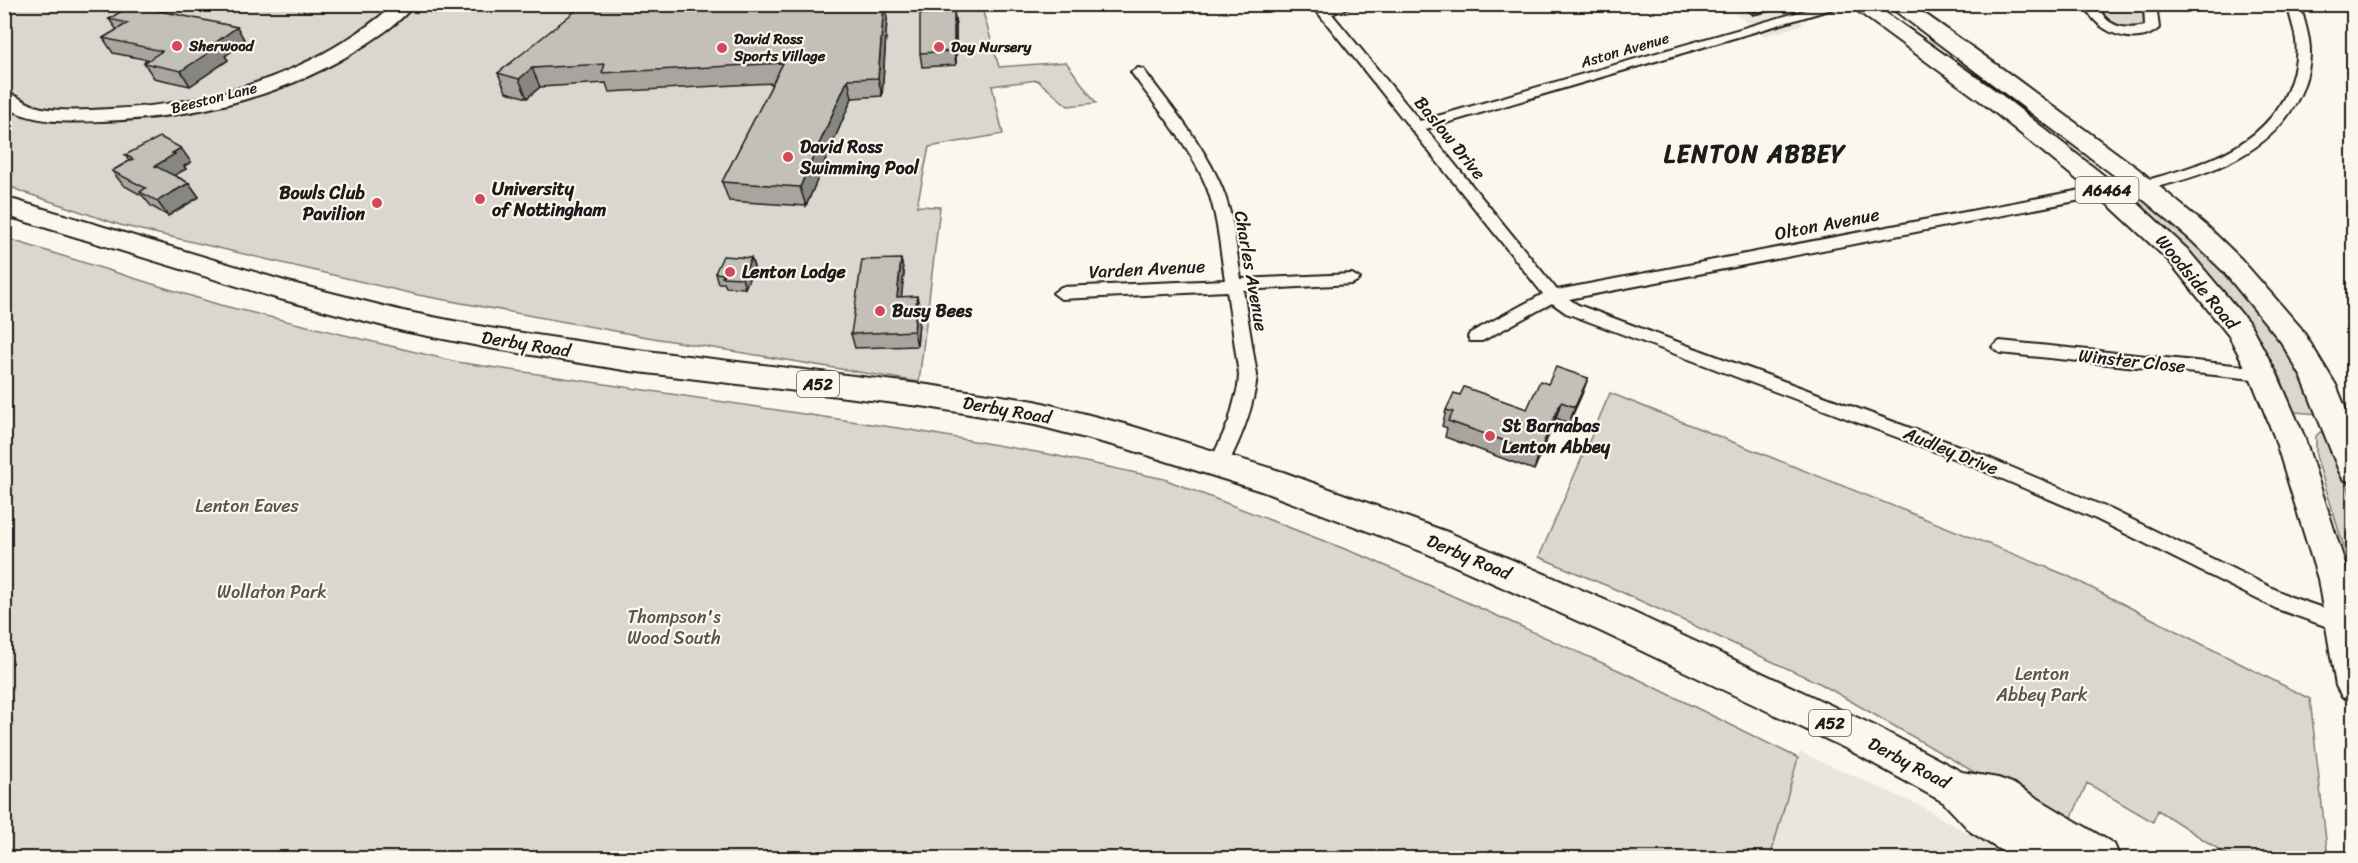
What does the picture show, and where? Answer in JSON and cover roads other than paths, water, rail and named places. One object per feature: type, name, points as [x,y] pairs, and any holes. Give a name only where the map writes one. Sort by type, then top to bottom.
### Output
[{"type":"highway","name":"Derby Road","points":[[4,205],[62,225],[286,291],[403,321],[489,338],[630,360],[928,396],[1035,413],[1128,437],[1218,465],[1364,513],[1549,591],[1799,708],[1956,789],[1998,796],[2100,858]]},
{"type":"highway","name":"Derby Road","points":[[1956,789],[1985,819],[2049,858]]},
{"type":"main road","name":"Woodside Road","points":[[1858,4],[1991,98],[2107,190],[2152,230],[2202,283],[2240,331],[2263,374],[2289,436],[2331,567],[2354,686]]},
{"type":"main road","name":"Woodside Road","points":[[1896,4],[1964,50],[2144,185],[2237,272],[2283,326],[2316,376],[2345,430],[2354,471]]},
{"type":"main road","points":[[2289,436],[2312,425],[2345,430]]},
{"type":"street","name":"Beeston Lane","points":[[4,97],[26,110],[60,116],[121,116],[199,105],[253,90],[316,66],[378,30],[406,4]]},
{"type":"street","points":[[1320,8],[1352,4]]},
{"type":"street","points":[[1782,4],[1800,17]]},
{"type":"street","name":"Aston Avenue","points":[[1416,127],[1843,4]]},
{"type":"street","points":[[2091,4],[2094,19],[2101,24],[2133,32],[2152,28],[2150,4]]},
{"type":"street","points":[[2144,185],[2188,173],[2232,155],[2258,140],[2280,119],[2296,92],[2303,73],[2305,52],[2302,26],[2293,4]]},
{"type":"street","name":"Baslow Drive","points":[[1320,8],[1553,296]]},
{"type":"street","name":"Charles Avenue","points":[[1138,72],[1197,152],[1210,175],[1223,216],[1247,388],[1218,465]]},
{"type":"street","points":[[1157,96],[1173,91]]},
{"type":"street","name":"Olton Avenue","points":[[1476,337],[1553,296],[2107,190]]},
{"type":"street","name":"Varden Avenue","points":[[1061,293],[1352,279]]},
{"type":"street","name":"Audley Drive","points":[[1553,296],[1594,320],[1831,404],[1969,457],[2103,514],[2284,603],[2342,623]]},
{"type":"street","name":"Winster Close","points":[[2000,347],[2263,374]]},
{"type":"place","name":"Sherwood","points":[[177,46]]},
{"type":"place","name":"Day Nursery","points":[[939,47]]},
{"type":"place","name":"David Ross Sports Village","points":[[722,48]]},
{"type":"place","name":"David Ross Swimming Pool","points":[[788,157]]},
{"type":"place","name":"University of Nottingham","points":[[480,199]]},
{"type":"place","name":"Bowls Club Pavilion","points":[[377,203]]},
{"type":"place","name":"Lenton Lodge","points":[[730,272]]},
{"type":"place","name":"Busy Bees","points":[[880,311]]},
{"type":"place","name":"St Barnabas Lenton Abbey","points":[[1490,436]]},
{"type":"district","name":"LENTON ABBEY","points":[[1755,154]]},
{"type":"park label","name":"Lenton Eaves","points":[[247,506]]},
{"type":"park label","name":"Wollaton Park","points":[[272,592]]},
{"type":"park label","name":"Thompson's Wood South","points":[[674,627]]},
{"type":"park label","name":"Lenton Abbey Park","points":[[2042,684]]}]
